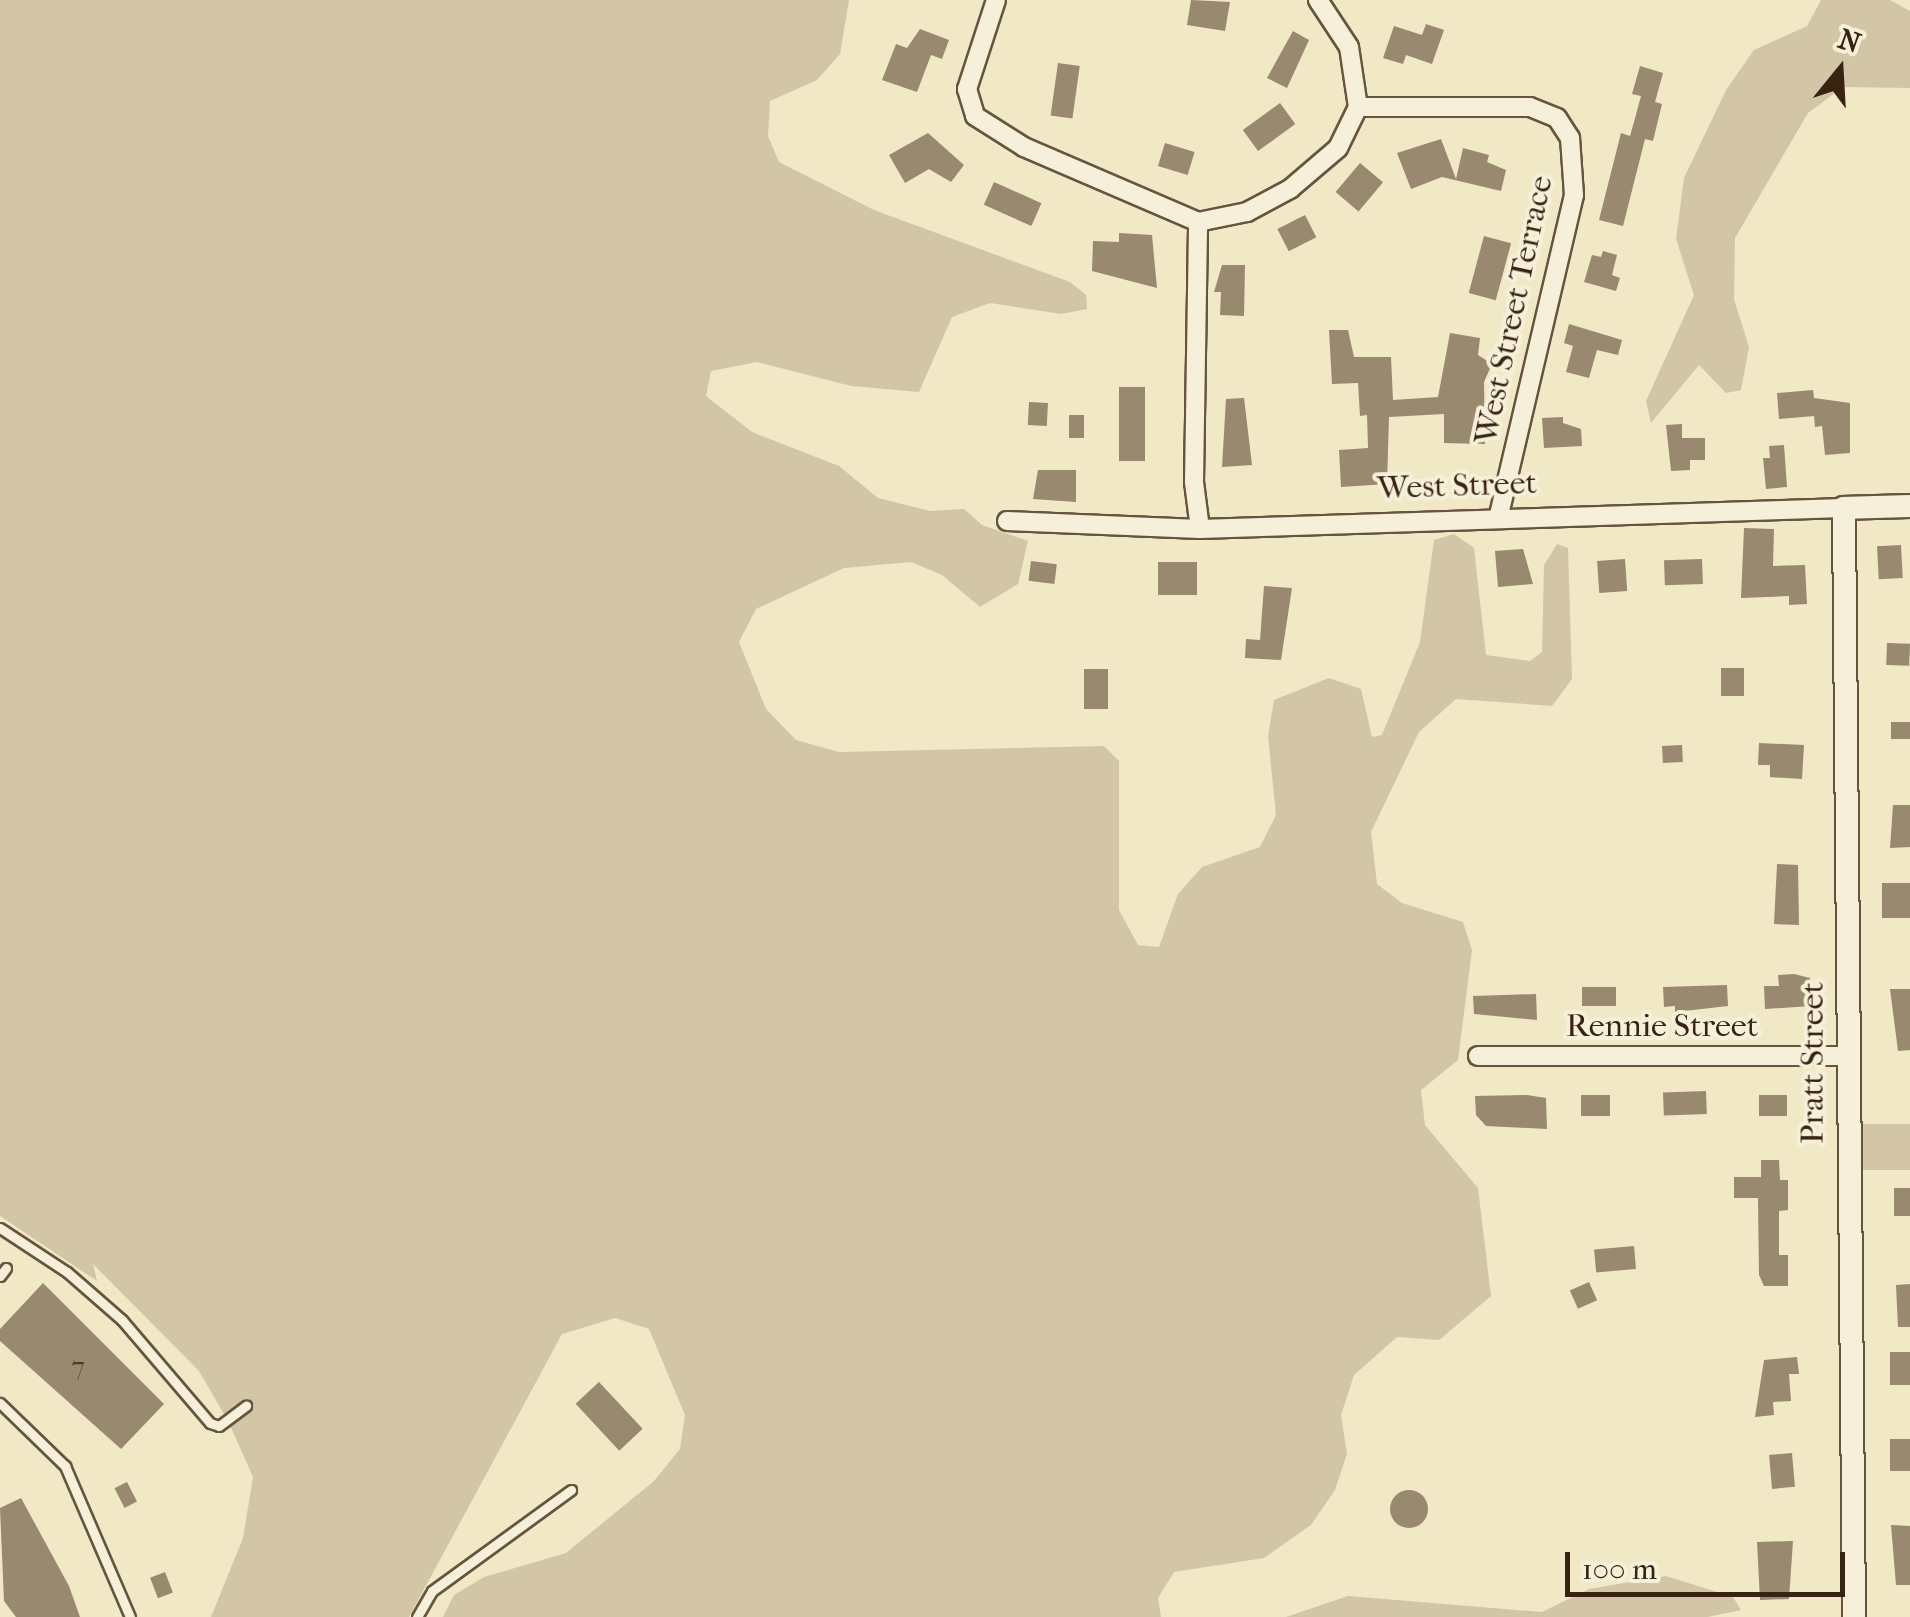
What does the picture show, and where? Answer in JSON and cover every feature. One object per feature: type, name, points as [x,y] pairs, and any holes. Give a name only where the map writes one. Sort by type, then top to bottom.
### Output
[{"type":"street","points":[[996,0],[967,89],[975,116],[1024,147],[1198,222],[1247,212],[1290,189],[1338,148],[1358,107],[1350,47],[1318,0]]},
{"type":"street","name":"West Street Terrace","points":[[1358,107],[1530,107],[1552,114],[1570,138],[1574,195],[1499,516]]},
{"type":"street","points":[[1198,222],[1194,446],[1200,530]]},
{"type":"street","name":"West Street","points":[[1006,520],[1200,530],[1499,516],[1910,506]]},
{"type":"street","name":"Pratt Street","points":[[1844,508],[1845,1056],[1854,1617]]},
{"type":"street","name":"Rennie Street","points":[[1478,1056],[1845,1056]]},
{"type":"lane","points":[[0,1228],[67,1272],[122,1320],[210,1423],[219,1426],[246,1406]]},
{"type":"lane","points":[[0,1402],[64,1466],[130,1617]]},
{"type":"lane","points":[[418,1617],[432,1591],[572,1490]]},
{"type":"shaded area","points":[[0,0],[849,0],[840,54],[817,80],[770,101],[768,136],[779,162],[874,210],[1070,282],[1086,295],[1087,309],[1061,314],[990,303],[952,317],[919,392],[851,386],[757,362],[711,371],[706,396],[752,432],[839,466],[878,498],[930,511],[964,509],[982,525],[1028,541],[1018,584],[980,607],[942,575],[911,562],[844,568],[756,609],[739,642],[766,709],[796,740],[839,752],[1104,746],[1119,761],[1119,910],[1138,945],[1159,947],[1178,894],[1202,867],[1260,847],[1276,815],[1268,736],[1274,700],[1329,678],[1361,689],[1372,737],[1382,735],[1420,642],[1434,540],[1454,534],[1474,548],[1486,655],[1530,661],[1542,652],[1544,565],[1557,544],[1568,548],[1572,679],[1552,706],[1456,699],[1419,732],[1371,832],[1377,884],[1402,903],[1463,922],[1472,950],[1458,1060],[1421,1090],[1425,1125],[1478,1188],[1491,1296],[1439,1340],[1397,1337],[1354,1375],[1341,1415],[1347,1454],[1335,1490],[1311,1525],[1264,1558],[1174,1572],[1158,1598],[1161,1617],[443,1617],[454,1595],[484,1577],[566,1553],[654,1481],[680,1449],[685,1415],[649,1329],[615,1318],[562,1334],[409,1617],[211,1617],[243,1538],[253,1477],[228,1421],[199,1371],[93,1264],[97,1281],[0,1216]]},
{"type":"shaded area","points":[[1821,0],[1890,0],[1910,11],[1910,88],[1843,87],[1808,113],[1735,238],[1734,299],[1749,347],[1741,390],[1726,393],[1699,365],[1651,423],[1646,401],[1694,295],[1676,239],[1684,178],[1726,90],[1754,50],[1807,26]]},
{"type":"shaded area","points":[[1862,1124],[1910,1124],[1910,1170],[1862,1170]]},
{"type":"shaded area","points":[[1666,1576],[1733,1597],[1741,1610],[1708,1617],[1286,1617],[1348,1596],[1542,1612],[1589,1589]]},
{"type":"building","points":[[1191,0],[1230,2],[1225,31],[1187,25]]},
{"type":"building","points":[[1426,24],[1444,30],[1432,64],[1406,55],[1403,64],[1383,58],[1394,26],[1422,35]]},
{"type":"building","points":[[920,29],[949,40],[942,59],[931,55],[917,92],[882,80],[896,44],[907,48]]},
{"type":"building","points":[[1293,31],[1309,40],[1287,88],[1267,78]]},
{"type":"building","points":[[1058,63],[1080,66],[1072,119],[1051,115]]},
{"type":"building","points":[[1640,66],[1663,73],[1655,102],[1662,104],[1653,141],[1645,139],[1623,226],[1599,220],[1621,133],[1630,136],[1641,96],[1632,94]]},
{"type":"building","points":[[1280,103],[1295,124],[1258,151],[1243,130]]},
{"type":"building","points":[[928,133],[964,165],[951,182],[929,169],[905,183],[889,155]]},
{"type":"building","points":[[1441,139],[1456,179],[1463,148],[1489,155],[1487,162],[1506,170],[1501,191],[1442,177],[1411,189],[1397,153]]},
{"type":"building","points":[[1165,143],[1195,152],[1188,175],[1158,166]]},
{"type":"building","points":[[1360,163],[1383,182],[1359,211],[1336,192]]},
{"type":"building","points":[[994,182],[1042,203],[1031,226],[984,205]]},
{"type":"building","points":[[1305,215],[1316,237],[1289,251],[1277,229]]},
{"type":"building","points":[[1119,233],[1152,235],[1157,288],[1092,271],[1093,241],[1119,242]]},
{"type":"building","points":[[1484,236],[1511,243],[1496,300],[1469,293]]},
{"type":"building","points":[[1603,251],[1617,255],[1612,275],[1620,278],[1616,291],[1584,282],[1592,255],[1601,257]]},
{"type":"building","points":[[1222,265],[1245,265],[1244,316],[1220,315],[1221,292],[1214,292]]},
{"type":"building","points":[[1569,324],[1622,340],[1618,355],[1597,350],[1589,378],[1566,372],[1573,346],[1564,343]]},
{"type":"building","points":[[1329,330],[1348,330],[1354,357],[1391,357],[1393,400],[1438,397],[1450,333],[1480,338],[1478,355],[1492,364],[1484,382],[1485,444],[1444,443],[1444,414],[1389,417],[1387,484],[1341,487],[1339,450],[1368,448],[1367,415],[1360,416],[1358,383],[1332,384]]},
{"type":"building","points":[[1119,387],[1145,387],[1145,461],[1119,461]]},
{"type":"building","points":[[1813,390],[1814,398],[1850,403],[1850,453],[1825,455],[1822,426],[1815,427],[1814,416],[1779,419],[1777,393]]},
{"type":"building","points":[[1244,398],[1252,465],[1222,467],[1226,399]]},
{"type":"building","points":[[1029,402],[1048,403],[1047,426],[1028,425]]},
{"type":"building","points":[[1069,415],[1084,415],[1084,438],[1069,438]]},
{"type":"building","points":[[1563,417],[1563,423],[1581,429],[1582,446],[1544,448],[1542,418]]},
{"type":"building","points":[[1682,424],[1682,438],[1705,438],[1705,460],[1690,460],[1690,470],[1671,471],[1666,425]]},
{"type":"building","points":[[1784,445],[1787,487],[1766,489],[1763,458],[1770,458],[1769,446]]},
{"type":"building","points":[[1038,470],[1076,470],[1076,502],[1033,499]]},
{"type":"building","points":[[1744,528],[1774,529],[1773,566],[1805,565],[1807,604],[1789,605],[1789,596],[1741,598]]},
{"type":"building","points":[[1901,545],[1903,578],[1879,579],[1877,546]]},
{"type":"building","points":[[1523,549],[1533,584],[1498,587],[1495,551]]},
{"type":"building","points":[[1625,559],[1627,591],[1599,593],[1597,561]]},
{"type":"building","points":[[1702,559],[1703,584],[1665,585],[1664,560]]},
{"type":"building","points":[[1031,561],[1057,564],[1054,584],[1029,581]]},
{"type":"building","points":[[1158,562],[1197,562],[1197,595],[1158,595]]},
{"type":"building","points":[[1264,586],[1292,588],[1281,660],[1245,658],[1246,639],[1260,640]]},
{"type":"building","points":[[1887,643],[1910,644],[1909,666],[1886,665]]},
{"type":"building","points":[[1721,668],[1744,668],[1744,696],[1721,696]]},
{"type":"building","points":[[1084,669],[1108,669],[1108,709],[1084,709]]},
{"type":"building","points":[[1891,722],[1910,722],[1910,739],[1891,739]]},
{"type":"building","points":[[1759,743],[1804,745],[1802,779],[1770,777],[1770,765],[1758,765]]},
{"type":"building","points":[[1682,745],[1683,762],[1663,763],[1662,746]]},
{"type":"building","points":[[1893,805],[1910,805],[1910,847],[1890,848]]},
{"type":"building","points":[[1777,864],[1798,865],[1799,925],[1774,924]]},
{"type":"building","points":[[1882,883],[1910,883],[1910,918],[1882,918]]},
{"type":"building","points":[[1778,975],[1810,978],[1811,1006],[1765,1009],[1764,986],[1779,986]]},
{"type":"building","points":[[1727,985],[1728,1006],[1675,1012],[1675,1006],[1664,1007],[1663,987]]},
{"type":"building","points":[[1582,987],[1616,987],[1616,1006],[1582,1006]]},
{"type":"building","points":[[1890,989],[1910,989],[1910,1050],[1898,1051]]},
{"type":"building","points":[[1536,994],[1537,1020],[1474,1014],[1473,996]]},
{"type":"building","points":[[1706,1091],[1707,1114],[1664,1115],[1663,1093]]},
{"type":"building","points":[[1581,1095],[1610,1095],[1610,1116],[1581,1116]]},
{"type":"building","points":[[1759,1095],[1787,1095],[1787,1116],[1759,1116]]},
{"type":"building","points":[[1475,1096],[1546,1098],[1547,1129],[1486,1126],[1476,1115]]},
{"type":"building","points":[[1761,1160],[1779,1160],[1780,1180],[1788,1180],[1788,1210],[1779,1211],[1779,1255],[1788,1255],[1788,1286],[1764,1286],[1759,1275],[1758,1198],[1734,1198],[1734,1177],[1761,1177]]},
{"type":"building","points":[[1894,1188],[1910,1188],[1910,1216],[1894,1216]]},
{"type":"building","points":[[1634,1246],[1636,1269],[1596,1272],[1594,1249]]},
{"type":"building","points":[[1589,1282],[1597,1300],[1578,1309],[1570,1291]]},
{"type":"building","points":[[43,1283],[164,1404],[121,1449],[0,1341],[0,1329]]},
{"type":"building","points":[[1910,1284],[1910,1327],[1898,1327],[1896,1285]]},
{"type":"building","points":[[1890,1352],[1910,1352],[1910,1385],[1890,1385]]},
{"type":"building","points":[[1797,1357],[1799,1374],[1789,1374],[1791,1401],[1773,1402],[1774,1415],[1755,1417],[1764,1360]]},
{"type":"building","points":[[599,1382],[643,1429],[619,1451],[576,1404]]},
{"type":"building","points":[[1890,1439],[1910,1439],[1910,1471],[1890,1471]]},
{"type":"building","points":[[1792,1453],[1795,1487],[1772,1489],[1769,1455]]},
{"type":"building","points":[[127,1482],[137,1502],[125,1508],[115,1488]]},
{"type":"building","points":[[1409,1490],[1422,1496],[1428,1509],[1422,1522],[1409,1528],[1396,1522],[1390,1509],[1396,1496]]},
{"type":"building","points":[[21,1498],[69,1586],[80,1617],[16,1617],[4,1601],[0,1508]]},
{"type":"building","points":[[1891,1525],[1910,1526],[1910,1585],[1896,1585]]},
{"type":"building","points":[[1793,1541],[1789,1599],[1760,1600],[1757,1542]]},
{"type":"building","points":[[165,1572],[173,1593],[158,1598],[150,1578]]}]
